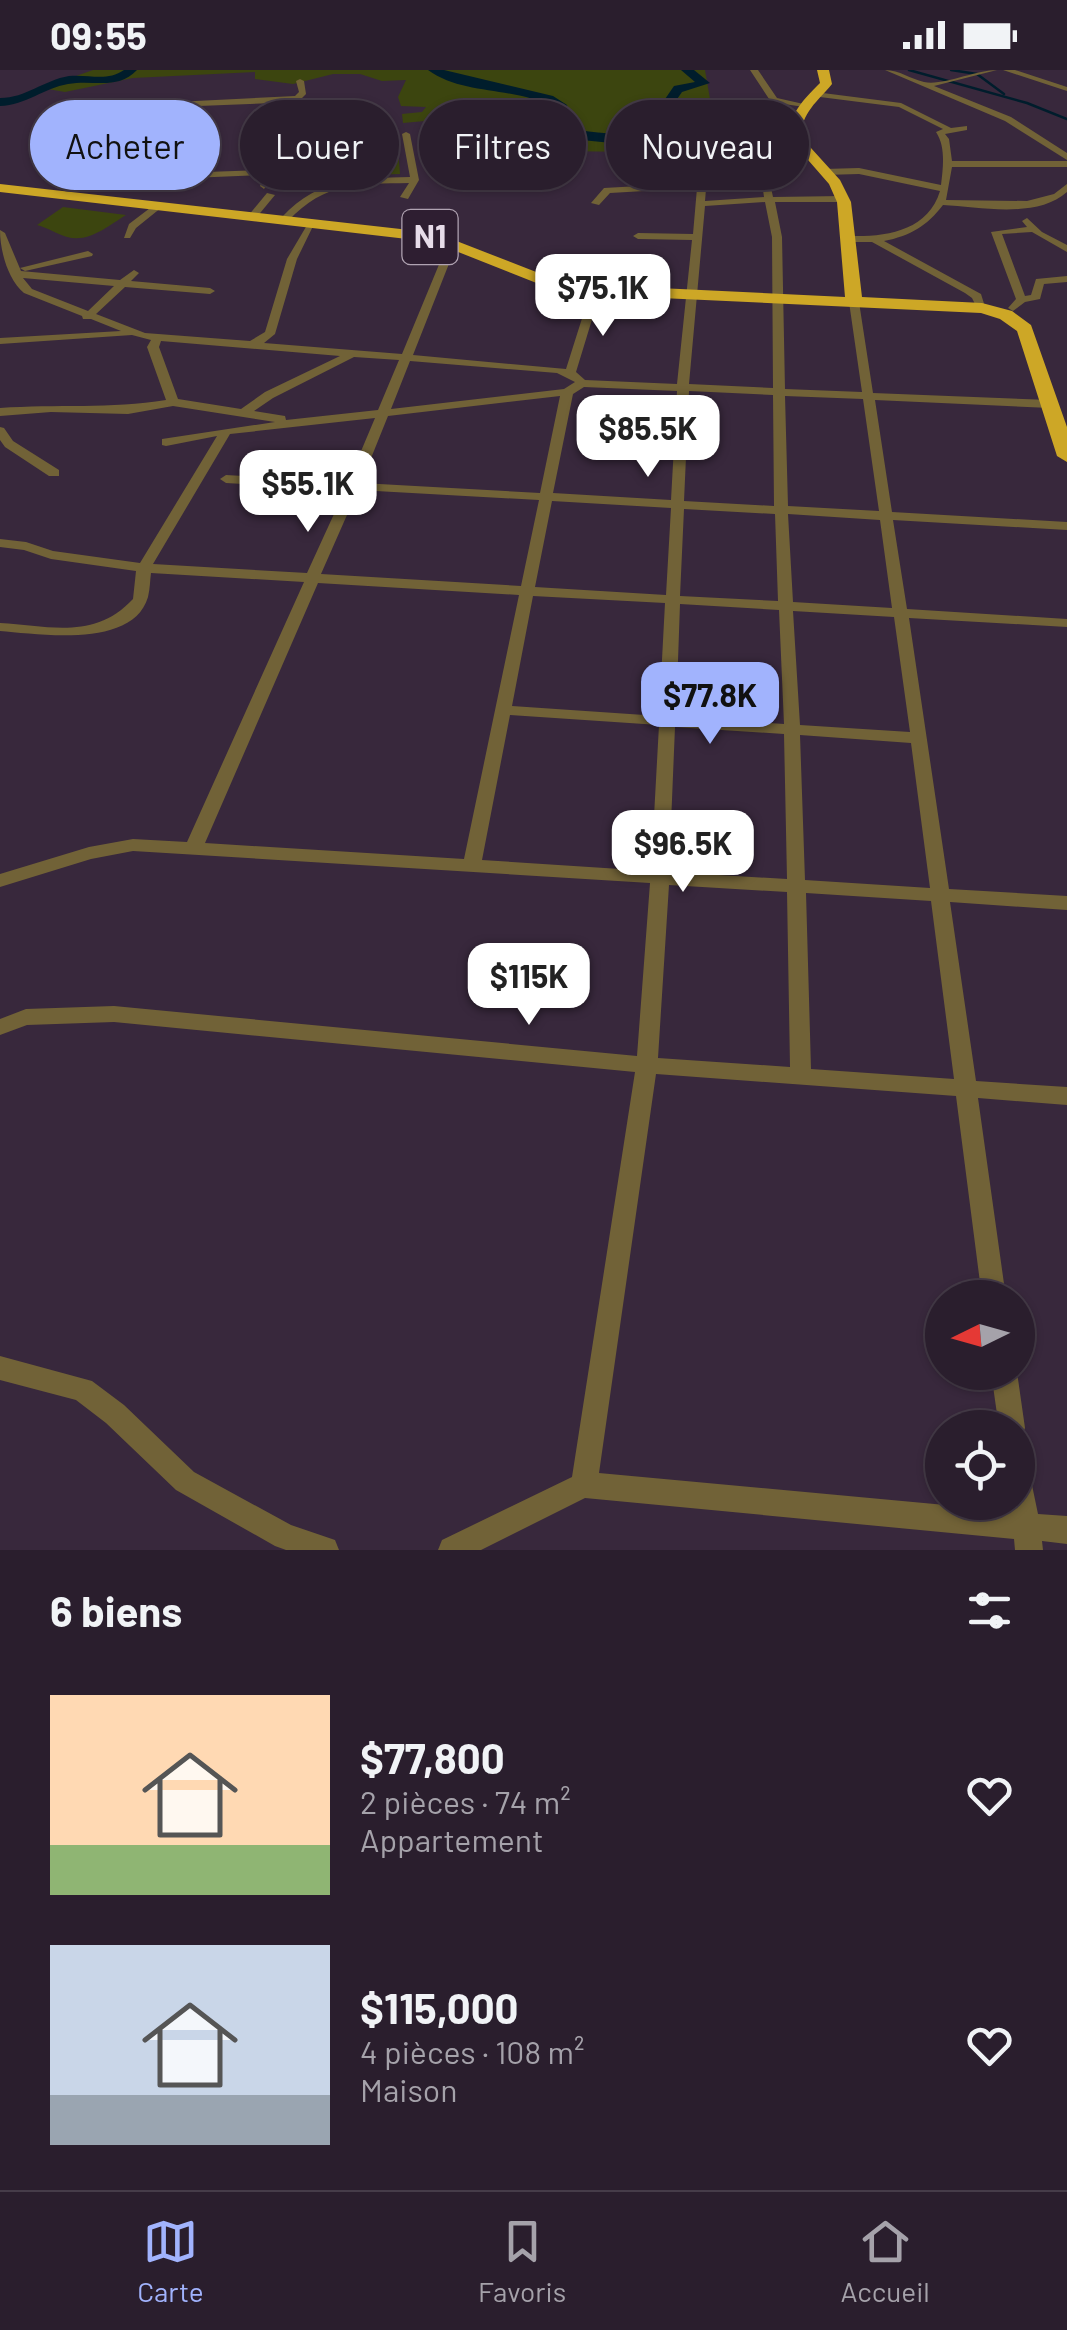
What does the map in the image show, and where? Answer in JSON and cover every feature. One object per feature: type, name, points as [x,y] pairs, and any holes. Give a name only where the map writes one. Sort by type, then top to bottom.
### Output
[{"type":"highway","points":[[809,100],[826,84],[823,70]]},
{"type":"highway","points":[[809,156],[844,198],[854,302]]},
{"type":"highway","name":"N1","points":[[0,188],[30,188]]},
{"type":"highway","name":"N1","points":[[78,190],[157,207],[386,229],[456,245],[546,281],[596,290],[982,308],[1006,315]]},
{"type":"highway","points":[[1006,315],[1025,329],[1067,456]]},
{"type":"street","points":[[754,70],[774,100]]},
{"type":"street","points":[[889,70],[1008,119],[1065,162],[1067,177]]},
{"type":"street","points":[[928,86],[992,70]]},
{"type":"street","points":[[1008,70],[1067,89]]},
{"type":"street","points":[[288,100],[304,92],[300,81]]},
{"type":"street","points":[[809,100],[901,105],[947,128],[964,128]]},
{"type":"street","points":[[850,239],[904,237],[941,202],[948,164],[946,139],[940,132],[947,128]]},
{"type":"street","points":[[406,134],[415,180],[406,196]]},
{"type":"street","points":[[948,164],[1065,162]]},
{"type":"street","points":[[824,172],[859,171],[945,188]]},
{"type":"street","points":[[285,219],[308,193],[337,184],[415,180]]},
{"type":"street","points":[[941,202],[1046,201],[1063,194],[1067,187]]},
{"type":"street","points":[[252,216],[267,190]]},
{"type":"street","points":[[596,203],[607,190]]},
{"type":"street","points":[[584,1486],[646,1065],[660,876],[683,388],[702,190]]},
{"type":"street","points":[[701,204],[769,191],[844,198]]},
{"type":"street","points":[[769,191],[777,237],[781,508],[792,730],[801,1076]]},
{"type":"street","points":[[1014,204],[1033,229],[1067,250]]},
{"type":"street","points":[[126,236],[132,226],[157,207]]},
{"type":"street","points":[[250,346],[270,334],[292,259],[313,222]]},
{"type":"street","points":[[1021,300],[996,232],[1033,229]]},
{"type":"street","points":[[0,233],[11,269],[28,291],[133,333],[570,372]]},
{"type":"street","points":[[638,236],[698,236]]},
{"type":"street","points":[[874,240],[969,290],[982,308]]},
{"type":"street","points":[[192,850],[354,486],[450,250],[456,245]]},
{"type":"street","points":[[11,269],[88,254]]},
{"type":"street","points":[[11,269],[120,285],[210,291]]},
{"type":"street","points":[[546,281],[575,269]]},
{"type":"street","points":[[87,317],[134,274]]},
{"type":"street","points":[[1006,315],[1021,300],[1036,297],[1040,281],[1067,279]]},
{"type":"street","points":[[472,866],[547,496],[575,388],[570,372],[596,290]]},
{"type":"street","points":[[854,302],[919,738],[992,1280]]},
{"type":"street","points":[[0,341],[133,333]]},
{"type":"street","points":[[157,338],[153,347],[173,402]]},
{"type":"street","points":[[244,412],[269,394],[350,354]]},
{"type":"street","points":[[166,442],[226,430],[383,415],[575,388],[683,388],[1050,404]]},
{"type":"street","points":[[0,412],[51,408],[128,410],[173,402],[303,423]]},
{"type":"street","points":[[0,430],[8,444],[54,473]]},
{"type":"street","points":[[0,627],[46,632],[107,628],[140,600],[144,568],[226,430]]},
{"type":"street","points":[[226,479],[1067,526]]},
{"type":"street","points":[[0,543],[26,546],[51,555],[144,568],[1067,623]]},
{"type":"street","points":[[504,710],[919,738]]},
{"type":"street","points":[[0,881],[89,853],[133,845],[1067,903]]},
{"type":"street","points":[[0,1027],[26,1017],[114,1014],[646,1065],[1067,1096]]},
{"type":"street","points":[[0,1368],[82,1390],[115,1414],[185,1481],[284,1536],[325,1550]]},
{"type":"street","points":[[452,1550],[584,1486],[1027,1538],[1067,1530]]},
{"type":"green space","points":[[93,70],[705,70],[711,100],[606,100],[606,152],[586,151],[586,100],[419,100],[419,107],[401,106],[398,97],[406,80],[382,81],[360,74],[333,74],[293,84],[255,79],[255,72],[133,78],[65,92],[42,88]]},
{"type":"green space","points":[[419,112],[419,122],[403,123],[402,114]]},
{"type":"green space","points":[[63,207],[126,215],[83,238],[67,237],[37,225]]},
{"type":"waterway","points":[[0,102],[19,100],[68,80],[118,79],[131,70]]},
{"type":"waterway","points":[[434,70],[466,82],[517,89],[549,99],[563,108],[564,119],[544,126],[551,131],[622,138],[657,135],[686,121],[669,102],[678,89],[704,83],[687,70]]},
{"type":"waterway","points":[[909,70],[1027,103],[1067,119]]},
{"type":"waterway","points":[[951,70],[977,74],[1004,94]]}]
